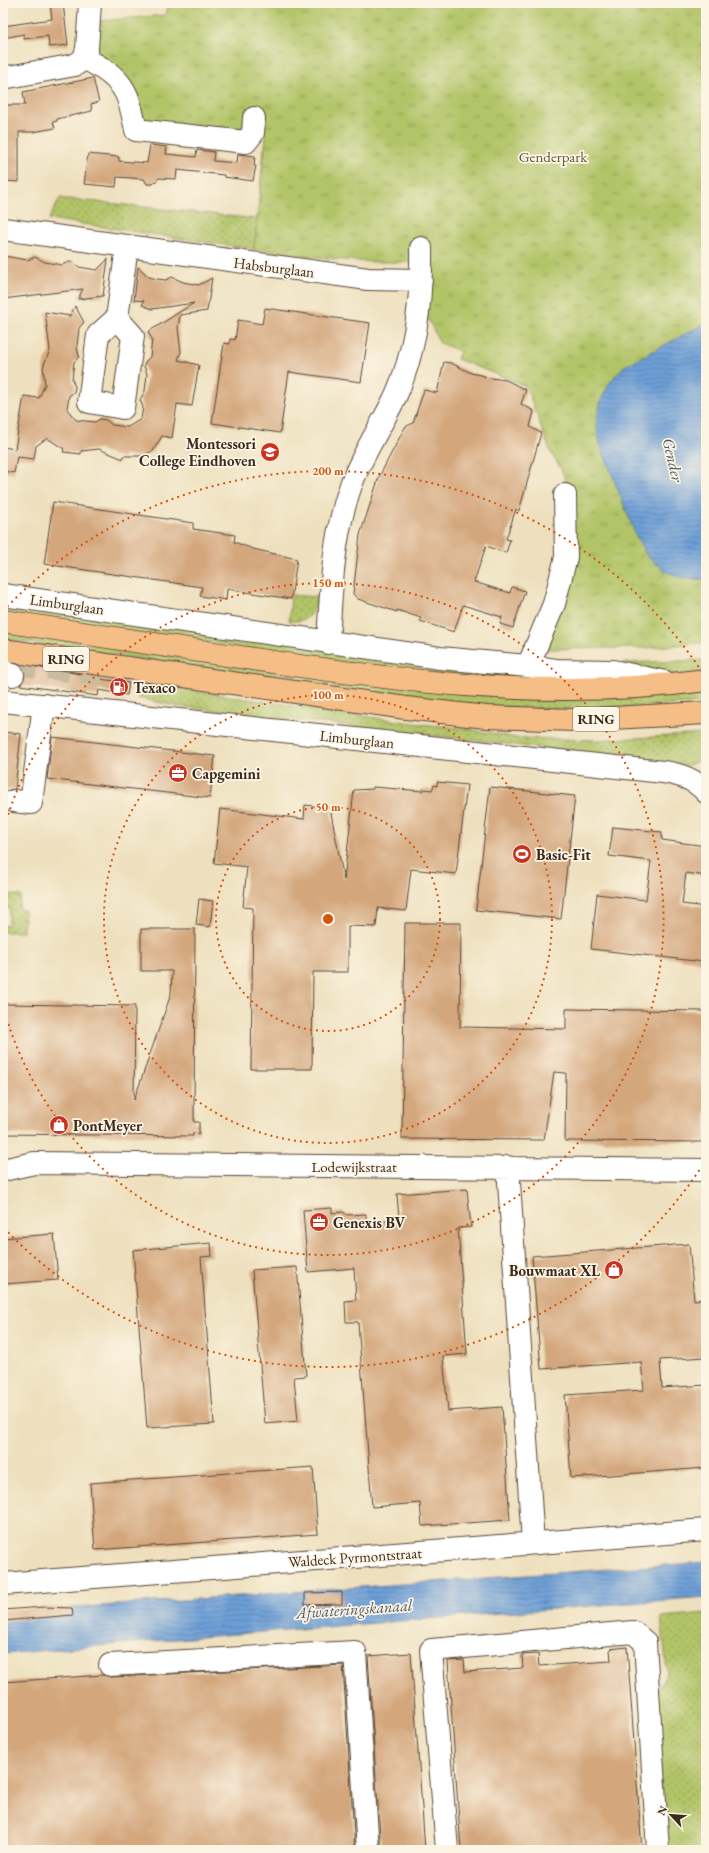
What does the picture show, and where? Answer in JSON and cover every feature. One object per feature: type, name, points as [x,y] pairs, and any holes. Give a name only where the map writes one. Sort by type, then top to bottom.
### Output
[{"type":"main road","name":"Limburglaan","points":[[3,621],[409,681],[490,687],[577,690],[677,684],[706,680]]},
{"type":"main road","name":"RING","points":[[8,664],[486,717],[574,720],[706,713]]},
{"type":"street","points":[[3,78],[75,65],[84,58],[87,49],[90,3]]},
{"type":"street","points":[[84,58],[106,71],[119,81],[129,101],[136,130],[246,142],[253,133],[254,118]]},
{"type":"street","name":"Habsburglaan","points":[[3,229],[368,279],[421,280]]},
{"type":"street","points":[[117,318],[127,247]]},
{"type":"street","points":[[328,643],[334,561],[343,511],[361,460],[397,393],[407,366],[420,307],[421,248]]},
{"type":"street","points":[[528,666],[554,604],[566,557],[565,495]]},
{"type":"street","name":"Limburglaan","points":[[3,595],[440,658],[556,670],[613,671],[677,684]]},
{"type":"street","name":"Limburglaan","points":[[3,701],[663,772],[680,775],[692,780],[706,792]]},
{"type":"street","points":[[14,801],[32,803],[44,705]]},
{"type":"street","name":"Lodewijkstraat","points":[[3,1170],[34,1163],[706,1170]]},
{"type":"street","points":[[508,1167],[533,1543]]},
{"type":"street","name":"Waldeck Pyrmontstraat","points":[[3,1584],[706,1530]]},
{"type":"street","points":[[446,1850],[431,1650],[633,1632],[645,1642],[658,1850]]},
{"type":"street","points":[[110,1666],[354,1652],[368,1850]]},
{"type":"green space","name":"Genderpark","points":[[168,3],[706,3],[706,642],[647,648],[546,649],[570,493],[562,471],[550,451],[526,386],[457,359],[460,351],[440,343],[427,317],[412,262],[353,261],[254,249],[266,137],[244,122],[242,127],[234,132],[147,124],[97,58],[98,21],[166,15]]},
{"type":"green space","points":[[264,149],[260,250],[49,219],[60,198],[257,219]]},
{"type":"green space","points":[[291,595],[317,597],[315,608],[305,619],[289,621]]},
{"type":"green space","points":[[3,604],[622,678],[449,677],[3,613]]},
{"type":"green space","points":[[3,631],[346,681],[706,688],[706,703],[586,710],[443,703],[3,639]]},
{"type":"green space","points":[[706,660],[706,672],[676,675],[622,663]]},
{"type":"green space","points":[[140,683],[404,722],[468,729],[517,738],[597,740],[706,734],[706,756],[687,766],[176,706],[138,698]]},
{"type":"green space","points":[[3,893],[21,896],[19,909],[25,910],[23,932],[3,932],[3,925],[8,925],[10,908],[3,907]]},
{"type":"green space","points":[[706,1613],[706,1850],[665,1850],[654,1696],[667,1673],[661,1617]]},
{"type":"water","name":"Gender","points":[[706,323],[706,580],[680,577],[665,571],[647,556],[636,536],[600,444],[596,423],[601,400],[610,382],[623,367]]},
{"type":"water","name":"Afwateringskanaal","points":[[706,1562],[706,1597],[3,1654],[3,1613]]},
{"type":"building","points":[[50,3],[63,3],[68,45],[49,47],[48,36],[24,39],[24,34],[3,38],[3,26],[52,19]]},
{"type":"building","points":[[93,78],[99,102],[91,104],[92,111],[57,119],[57,121],[53,122],[55,128],[33,132],[19,132],[19,182],[3,181],[3,105],[25,105],[23,92]]},
{"type":"building","points":[[150,145],[167,147],[166,154],[196,157],[197,150],[214,152],[213,161],[237,163],[238,154],[255,156],[254,166],[256,166],[253,181],[224,177],[224,175],[177,170],[176,179],[159,178],[153,184],[147,184],[144,179],[117,177],[116,187],[84,184],[88,154],[119,157],[119,161],[147,163]]},
{"type":"building","points":[[3,256],[28,260],[35,257],[45,262],[62,265],[68,262],[73,262],[79,267],[97,270],[108,259],[103,296],[78,299],[83,289],[3,299]]},
{"type":"building","points":[[138,267],[149,277],[157,279],[166,280],[172,277],[183,282],[199,285],[212,278],[207,311],[180,315],[178,328],[181,352],[178,360],[199,365],[192,406],[177,404],[172,438],[162,436],[153,451],[140,456],[123,456],[123,459],[99,449],[81,451],[81,454],[63,452],[64,449],[47,438],[36,446],[34,459],[17,457],[14,473],[3,471],[3,447],[15,449],[24,396],[39,398],[45,384],[43,367],[50,350],[45,312],[70,316],[75,306],[84,322],[79,328],[77,346],[79,357],[74,362],[72,379],[75,387],[74,392],[69,396],[67,409],[76,420],[95,422],[100,419],[106,420],[112,425],[128,427],[141,419],[143,407],[140,400],[145,391],[147,374],[144,366],[145,362],[150,357],[152,339],[148,332],[194,303],[152,309],[142,305],[144,301],[134,300]]},
{"type":"building","points":[[265,308],[370,323],[361,382],[289,372],[280,433],[212,423],[224,343],[230,344],[230,339],[235,340],[238,320],[262,324]]},
{"type":"building","points":[[444,362],[451,363],[471,373],[485,376],[484,377],[506,380],[526,390],[521,404],[534,411],[530,427],[541,433],[519,511],[516,509],[506,539],[510,540],[506,553],[486,546],[474,582],[510,593],[512,587],[525,591],[513,628],[500,624],[502,617],[463,605],[454,632],[420,621],[421,618],[358,599],[353,594],[360,535],[379,477],[405,427],[413,423],[424,390],[437,393]]},
{"type":"building","points":[[53,502],[193,523],[193,529],[235,535],[234,542],[253,549],[297,559],[291,599],[227,589],[226,600],[200,596],[202,587],[44,564]]},
{"type":"building","points":[[21,665],[101,677],[100,679],[129,683],[127,695],[99,690],[98,696],[20,685],[25,676]]},
{"type":"building","points":[[3,732],[21,734],[15,789],[9,790],[3,796]]},
{"type":"building","points":[[52,737],[215,756],[210,798],[47,779]]},
{"type":"building","points":[[437,782],[467,785],[456,874],[411,869],[406,911],[378,908],[376,927],[348,926],[348,972],[313,972],[312,1069],[251,1069],[253,908],[243,907],[247,867],[214,863],[220,809],[304,819],[305,805],[330,808],[344,880],[354,790],[373,789],[373,787],[423,791],[423,789],[432,790],[434,785],[437,786]]},
{"type":"building","points":[[490,787],[575,796],[561,919],[476,910]]},
{"type":"building","points":[[613,827],[662,832],[662,840],[706,846],[706,876],[686,873],[682,904],[706,907],[706,945],[704,962],[591,949],[597,894],[646,900],[651,861],[609,856]]},
{"type":"building","points":[[199,899],[213,901],[210,927],[196,925]]},
{"type":"building","points":[[405,923],[461,923],[460,1027],[566,1029],[566,1009],[706,1011],[706,1142],[565,1141],[566,1073],[554,1072],[544,1140],[402,1139]]},
{"type":"building","points":[[141,929],[195,929],[194,1122],[199,1122],[199,1134],[193,1133],[193,1136],[3,1134],[3,1004],[135,1006],[134,1100],[171,994],[172,971],[141,971]]},
{"type":"building","points":[[467,1189],[471,1227],[458,1228],[467,1354],[443,1356],[448,1411],[502,1407],[510,1520],[422,1526],[420,1503],[372,1507],[358,1322],[346,1322],[345,1301],[356,1300],[354,1268],[308,1272],[303,1210],[332,1208],[332,1213],[343,1212],[347,1215],[366,1214],[366,1222],[399,1219],[397,1194]]},
{"type":"building","points":[[54,1234],[58,1280],[3,1284],[3,1238]]},
{"type":"building","points":[[211,1243],[212,1256],[201,1257],[214,1424],[147,1428],[133,1250]]},
{"type":"building","points":[[689,1244],[694,1300],[706,1299],[706,1357],[660,1360],[662,1388],[706,1385],[706,1468],[571,1478],[565,1395],[644,1390],[641,1362],[541,1369],[532,1256]]},
{"type":"building","points":[[297,1267],[306,1376],[294,1377],[298,1421],[265,1424],[252,1270]]},
{"type":"building","points":[[313,1467],[318,1534],[95,1550],[90,1483]]},
{"type":"building","points":[[342,1592],[342,1604],[305,1605],[305,1593]]},
{"type":"building","points":[[43,1607],[72,1608],[73,1615],[3,1621],[3,1610]]},
{"type":"building","points":[[627,1647],[642,1850],[461,1850],[448,1661],[464,1660],[465,1672],[523,1668],[522,1655],[538,1654],[539,1666],[611,1661],[610,1649]]},
{"type":"building","points":[[411,1653],[425,1850],[381,1850],[368,1656]]},
{"type":"building","points":[[343,1665],[355,1850],[3,1850],[3,1682],[103,1675],[111,1677]]},
{"type":"tunnel","points":[[15,664],[112,677],[128,668]]},
{"type":"place","name":"Montessori College Eindhoven","points":[[270,452]]},
{"type":"place","name":"Texaco","points":[[119,687]]},
{"type":"place","name":"Capgemini","points":[[178,773]]},
{"type":"place","name":"Basic-Fit","points":[[522,854]]},
{"type":"place","name":"PontMeyer","points":[[59,1125]]},
{"type":"place","name":"Genexis BV","points":[[319,1222]]},
{"type":"place","name":"Bouwmaat XL","points":[[614,1270]]}]
